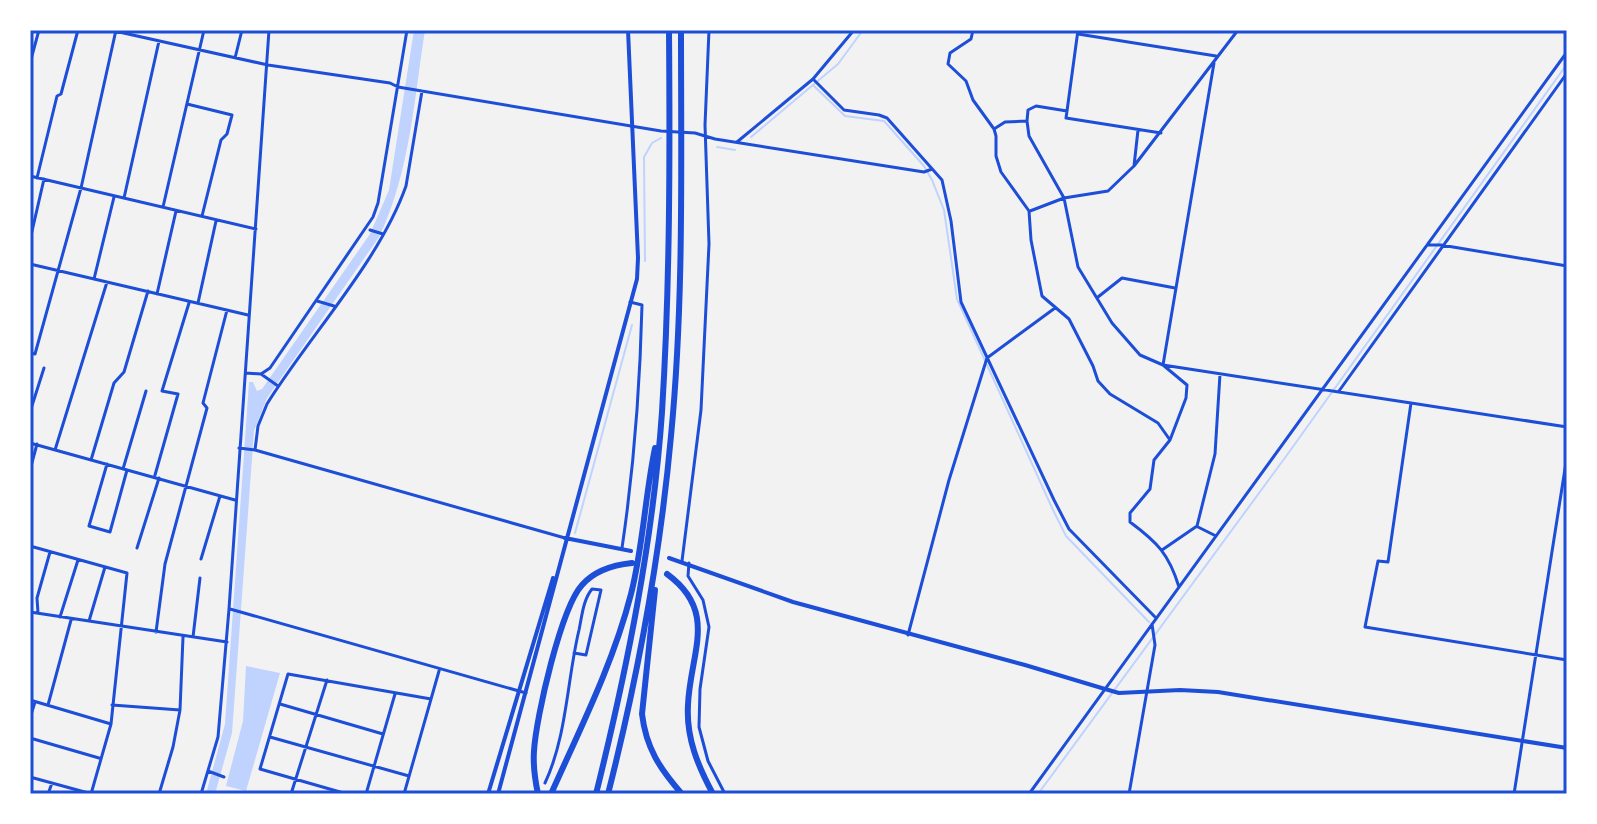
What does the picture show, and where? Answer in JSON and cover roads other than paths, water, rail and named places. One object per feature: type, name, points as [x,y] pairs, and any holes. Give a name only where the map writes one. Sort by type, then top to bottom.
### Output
[{"type":"highway","points":[[596,794],[635,621],[662,414],[667,310],[669,30]]},
{"type":"highway","points":[[681,30],[676,374],[642,714],[647,745],[655,761],[682,794]]},
{"type":"highway","points":[[551,794],[625,616],[662,414]]},
{"type":"highway","points":[[608,794],[642,647],[663,507]]},
{"type":"highway","points":[[538,794],[534,772],[535,737],[564,616],[585,581],[610,567],[632,563]]},
{"type":"highway","points":[[667,574],[688,594],[697,617],[697,647],[688,722],[696,757],[713,794]]},
{"type":"street","points":[[30,63],[39,30]]},
{"type":"street","points":[[37,178],[57,96],[61,94],[78,30]]},
{"type":"street","points":[[110,30],[268,65],[390,83],[400,88],[924,172],[932,169]]},
{"type":"street","points":[[163,207],[204,30]]},
{"type":"street","points":[[235,58],[242,30]]},
{"type":"street","points":[[201,794],[218,737],[227,642],[269,30]]},
{"type":"street","points":[[261,374],[270,368],[318,302],[373,217],[400,88],[407,30]]},
{"type":"street","points":[[498,794],[637,279],[628,30]]},
{"type":"street","points":[[709,30],[706,136],[709,244],[701,410],[686,562],[687,574],[703,600],[709,627],[699,698],[699,727],[708,761],[725,794]]},
{"type":"street","points":[[737,142],[813,79],[854,30]]},
{"type":"street","points":[[973,30],[971,39],[950,53],[948,64],[966,81],[973,100],[994,129],[1001,172],[1029,211],[1031,240],[1042,296],[1069,319],[1098,381],[1110,394],[1158,423],[1170,440]]},
{"type":"street","points":[[1029,211],[1064,198],[1108,191],[1161,133],[1238,30]]},
{"type":"street","points":[[30,353],[35,354],[60,271],[116,31]]},
{"type":"street","points":[[1161,133],[1066,118],[1078,32],[1218,56]]},
{"type":"street","points":[[124,198],[159,41]]},
{"type":"street","points":[[1029,794],[1567,52]]},
{"type":"street","points":[[1163,365],[1214,63]]},
{"type":"street","points":[[1339,391],[1567,73]]},
{"type":"street","points":[[813,79],[844,110],[887,118],[942,180],[961,302],[1069,529],[1156,618]]},
{"type":"street","points":[[254,450],[263,412],[277,385],[385,234],[401,201],[421,91]]},
{"type":"street","points":[[1532,100],[1545,103]]},
{"type":"street","points":[[187,104],[232,115],[227,134],[221,140],[202,216]]},
{"type":"street","points":[[1067,111],[1036,106],[1028,110],[1027,121],[1029,136],[1064,198],[1078,267],[1112,323],[1140,355],[1163,365],[1187,385],[1186,398],[1170,440],[1154,460],[1150,489],[1130,513],[1130,522],[1155,540],[1173,566],[1179,587]]},
{"type":"street","points":[[994,129],[1005,122],[1027,121]]},
{"type":"street","points":[[1134,166],[1138,129]]},
{"type":"street","points":[[30,176],[256,229]]},
{"type":"street","points":[[30,240],[44,179]]},
{"type":"street","points":[[94,279],[114,196]]},
{"type":"street","points":[[157,294],[176,210]]},
{"type":"street","points":[[198,303],[217,219]]},
{"type":"street","points":[[370,230],[383,234]]},
{"type":"street","points":[[1427,245],[1567,266]]},
{"type":"street","points":[[30,264],[248,315]]},
{"type":"street","points":[[1097,298],[1122,278],[1175,288]]},
{"type":"street","points":[[55,450],[107,282]]},
{"type":"street","points":[[91,460],[114,383],[124,372],[148,291]]},
{"type":"street","points":[[137,548],[178,394],[162,391],[189,301]]},
{"type":"street","points":[[318,302],[333,306]]},
{"type":"street","points":[[622,550],[634,468],[640,391],[642,305],[630,302]]},
{"type":"street","points":[[908,635],[949,480],[987,358],[1055,308]]},
{"type":"street","points":[[156,632],[165,564],[207,408],[203,403],[227,310]]},
{"type":"street","points":[[1163,365],[1567,427]]},
{"type":"street","points":[[30,412],[44,368]]},
{"type":"street","points":[[1162,550],[1197,526],[1215,454],[1220,372]]},
{"type":"street","points":[[246,373],[261,374],[277,385]]},
{"type":"street","points":[[107,464],[89,526],[110,532],[146,391]]},
{"type":"street","points":[[1411,403],[1388,562],[1378,561],[1365,627],[1567,660]]},
{"type":"street","points":[[30,443],[235,500]]},
{"type":"street","points":[[30,470],[37,444]]},
{"type":"street","points":[[241,448],[565,538],[631,551]]},
{"type":"street","points":[[1514,794],[1567,456]]},
{"type":"street","points":[[201,559],[220,496]]},
{"type":"street","points":[[1197,526],[1216,536]]},
{"type":"street","points":[[488,794],[565,538]]},
{"type":"street","points":[[30,546],[127,573],[111,724],[91,794],[30,777]]},
{"type":"street","points":[[38,613],[37,598],[50,552]]},
{"type":"street","points":[[669,558],[771,595],[1119,693],[1218,692],[1567,748]]},
{"type":"street","points":[[60,617],[78,559]]},
{"type":"street","points":[[89,621],[105,567]]},
{"type":"street","points":[[193,637],[200,578]]},
{"type":"street","points":[[545,783],[557,746],[574,653],[586,599],[592,589],[601,590],[586,655],[574,653]]},
{"type":"street","points":[[229,609],[439,671],[526,693]]},
{"type":"street","points":[[30,612],[227,642]]},
{"type":"street","points":[[48,705],[71,619]]},
{"type":"street","points":[[1129,794],[1155,645],[1152,624]]},
{"type":"street","points":[[159,794],[180,710],[183,636]]},
{"type":"street","points":[[404,794],[439,671]]},
{"type":"street","points":[[347,794],[260,769],[288,674],[431,699]]},
{"type":"street","points":[[291,794],[327,680]]},
{"type":"street","points":[[366,794],[395,693]]},
{"type":"street","points":[[30,718],[32,701],[111,724]]},
{"type":"street","points":[[280,704],[383,734]]},
{"type":"street","points":[[112,705],[180,710]]},
{"type":"street","points":[[270,737],[409,776]]},
{"type":"street","points":[[30,738],[100,758]]},
{"type":"street","points":[[208,771],[224,777]]},
{"type":"street","points":[[48,794],[52,783]]},
{"type":"water","points":[[414,30],[425,30],[410,135],[389,213],[379,237],[267,398],[254,431],[232,733],[215,794],[206,794],[225,724],[249,382],[253,382],[257,391],[262,389],[370,234],[389,190]]},
{"type":"water","points":[[246,666],[280,673],[246,791],[226,786],[243,721]]},
{"type":"waterway","points":[[751,137],[838,64],[863,30]]},
{"type":"waterway","points":[[1038,794],[1287,455],[1567,64]]},
{"type":"waterway","points":[[814,86],[845,116],[884,121],[924,166],[944,210],[957,299],[1053,510],[1066,536],[1149,622]]},
{"type":"waterway","points":[[645,261],[644,157],[652,143],[661,138]]},
{"type":"waterway","points":[[717,147],[735,150]]},
{"type":"waterway","points":[[575,533],[632,325]]}]
